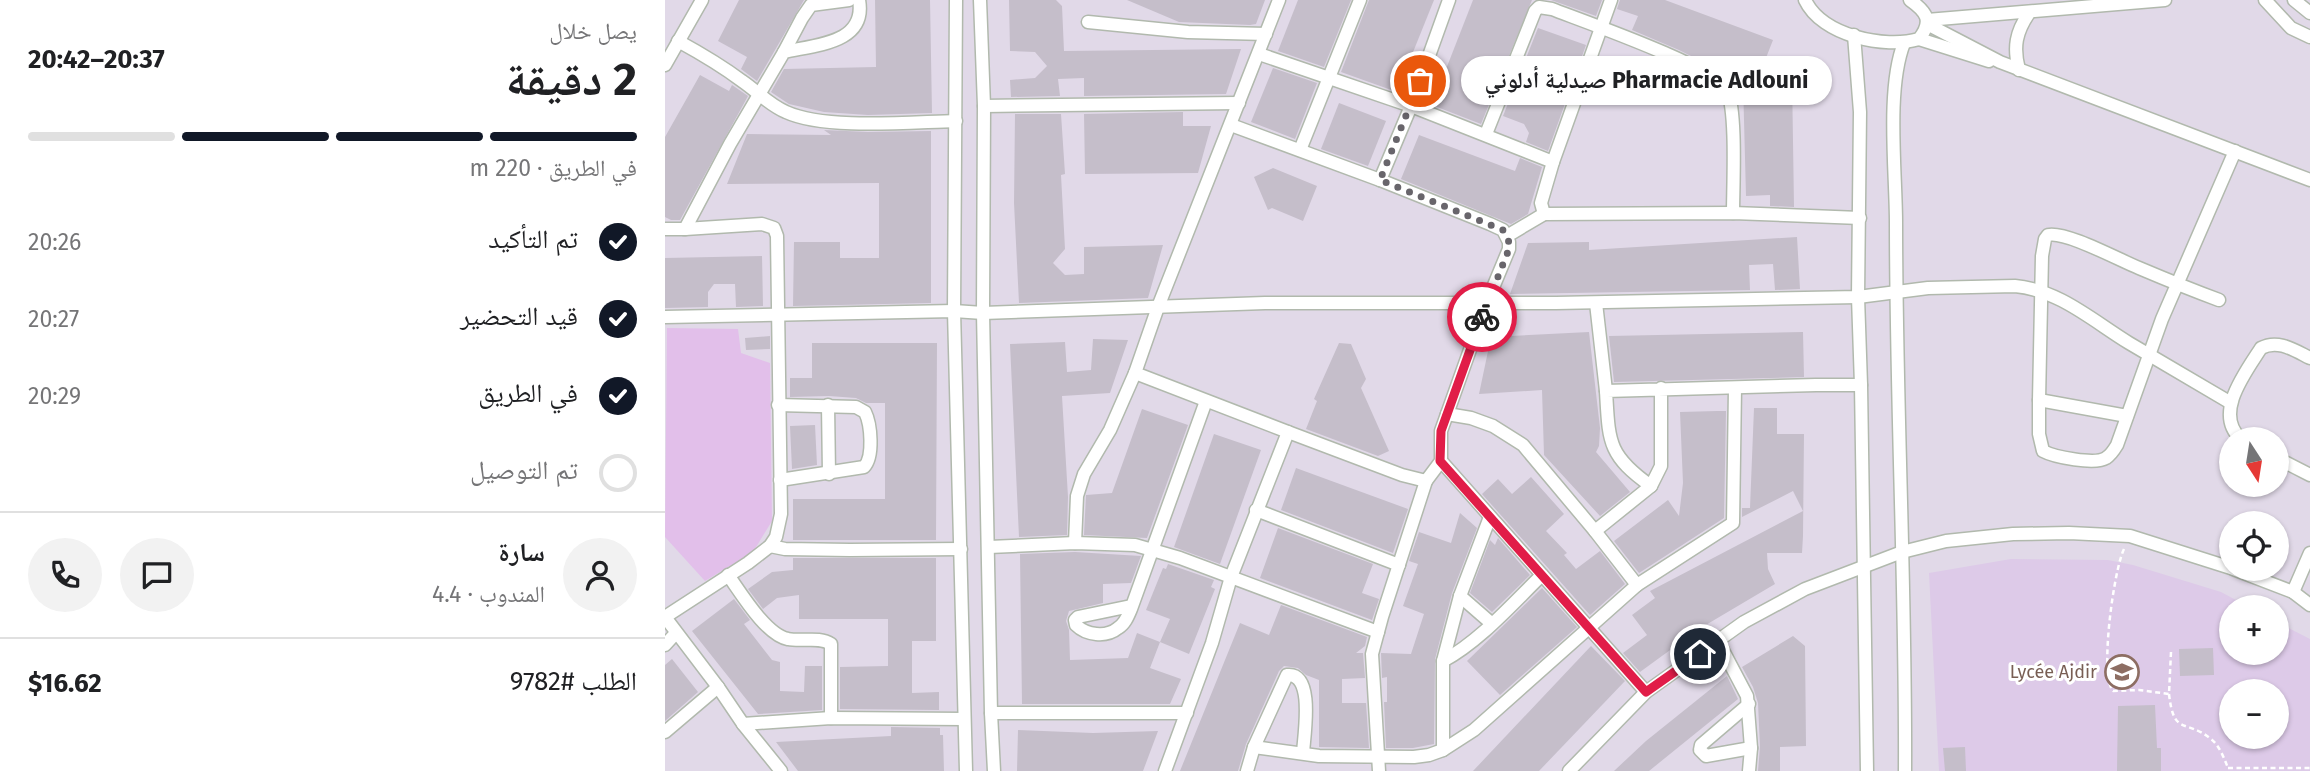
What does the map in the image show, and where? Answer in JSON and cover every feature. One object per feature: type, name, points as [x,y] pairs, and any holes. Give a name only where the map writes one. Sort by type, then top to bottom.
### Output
[{"type":"street","points":[[685,229],[811,5],[849,0]]},
{"type":"street","points":[[784,52],[827,43],[845,36],[855,26],[860,15],[859,0]]},
{"type":"street","points":[[956,0],[954,311],[966,771]]},
{"type":"street","points":[[980,0],[984,106],[983,313],[994,771]]},
{"type":"street","points":[[1075,543],[1077,496],[1084,474],[1110,430],[1135,373],[1158,307],[1279,0]]},
{"type":"street","points":[[1300,150],[1360,0]]},
{"type":"street","points":[[1380,180],[1411,106],[1449,0]]},
{"type":"street","points":[[1544,214],[1541,203],[1553,162],[1611,0]]},
{"type":"street","points":[[1910,0],[1924,12],[1927,22],[1926,30],[1919,39]]},
{"type":"street","points":[[1927,22],[2165,0]]},
{"type":"street","points":[[2265,0],[2291,28],[2310,37]]},
{"type":"street","points":[[2294,0],[2310,13]]},
{"type":"street","points":[[665,65],[698,1]]},
{"type":"street","points":[[1803,1],[1830,25],[1854,35],[1893,44],[1919,39],[1969,56],[2000,62]]},
{"type":"street","points":[[1486,134],[1535,11],[1544,7],[1602,27],[1716,78],[1726,86],[1732,114],[1733,214]]},
{"type":"street","points":[[2019,70],[2015,55],[2016,40],[2029,13]]},
{"type":"street","points":[[1087,22],[1188,32],[1266,34]]},
{"type":"street","points":[[1927,22],[2019,70],[2310,180]]},
{"type":"street","points":[[1854,35],[1860,112],[1858,297],[1867,771]]},
{"type":"street","points":[[678,41],[708,57],[777,108],[811,121],[956,121]]},
{"type":"street","points":[[1904,43],[1896,78],[1896,292],[1906,645],[1905,771]]},
{"type":"street","points":[[1259,54],[1411,106],[1553,162]]},
{"type":"street","points":[[984,106],[1239,103]]},
{"type":"street","points":[[1231,125],[1490,224],[1503,230],[1507,236],[1507,259],[1487,302],[1441,431],[1440,461],[1426,481],[1372,654],[1379,771]]},
{"type":"street","points":[[2219,300],[2176,284],[2084,244],[2053,234],[2045,239],[2042,256],[2039,400],[2043,451],[2054,456],[2098,461],[2106,458],[2117,445],[2176,284],[2235,151]]},
{"type":"street","points":[[1507,236],[1544,214],[1733,214],[1860,218]]},
{"type":"street","points":[[665,229],[761,224],[774,228],[777,236],[780,480],[779,526],[776,537],[769,546],[665,617],[781,771]]},
{"type":"street","points":[[665,317],[1487,302],[1595,303],[1858,297],[1928,288],[1980,286],[2029,288],[2072,305],[2231,403]]},
{"type":"street","points":[[1595,303],[1606,391],[1607,427],[1612,446],[1623,462],[1651,486]]},
{"type":"street","points":[[2231,427],[2231,403],[2260,348],[2273,343],[2310,358]]},
{"type":"street","points":[[1135,373],[1402,475],[1426,481]]},
{"type":"street","points":[[1606,391],[1861,386]]},
{"type":"street","points":[[1595,531],[1651,486],[1661,466],[1661,388]]},
{"type":"street","points":[[1254,747],[1319,756],[1414,757],[1443,750],[1483,723],[1637,585],[1733,523],[1735,388]]},
{"type":"street","points":[[2039,400],[2127,416]]},
{"type":"street","points":[[1131,606],[1206,401]]},
{"type":"street","points":[[778,405],[856,407],[865,412],[869,425],[869,458],[864,467],[780,480]]},
{"type":"street","points":[[828,405],[829,474]]},
{"type":"street","points":[[1447,414],[1471,418],[1493,426],[1523,445],[1637,585]]},
{"type":"street","points":[[1165,771],[1212,643],[1231,577],[1288,432]]},
{"type":"street","points":[[1440,461],[1646,692]]},
{"type":"street","points":[[2289,464],[2310,475]]},
{"type":"street","points":[[1256,510],[1399,565]]},
{"type":"street","points":[[1443,750],[1443,661],[1461,596],[1490,517]]},
{"type":"street","points":[[1569,771],[1646,692],[1718,641],[1777,603],[1805,589],[1902,552],[1946,541],[2013,534],[2069,533],[2130,537],[2219,564]]},
{"type":"street","points":[[989,547],[1075,543],[1135,545],[1180,558],[1378,632]]},
{"type":"street","points":[[769,546],[785,549],[961,549]]},
{"type":"street","points":[[2293,592],[2310,553]]},
{"type":"street","points":[[728,575],[775,634],[790,639],[822,640],[831,645],[831,718]]},
{"type":"street","points":[[1443,661],[1460,650],[1542,575]]},
{"type":"street","points":[[2265,581],[2293,592],[2310,605]]},
{"type":"street","points":[[1461,596],[1491,623]]},
{"type":"street","points":[[665,645],[676,633]]},
{"type":"street","points":[[1718,641],[1744,688],[1749,704],[1749,771]]},
{"type":"street","points":[[1247,771],[1254,747],[1283,678],[1291,674],[1300,679],[1304,691],[1303,753]]},
{"type":"street","points":[[665,732],[718,687]]},
{"type":"street","points":[[1749,704],[1706,741],[1700,750],[1706,756],[1751,748]]},
{"type":"street","points":[[991,713],[1187,713]]},
{"type":"street","points":[[743,724],[831,718],[964,719]]},
{"type":"path","points":[[2130,537],[2119,559],[2112,604],[2106,670],[2108,682],[2113,691],[2140,690],[2169,694]]},
{"type":"path","points":[[2171,652],[2171,715],[2178,724],[2212,739],[2227,769],[2310,768]]},
{"type":"shaded area","name":"Lycée Ajdir","points":[[2011,559],[2108,560],[2133,565],[2227,595],[2219,595],[2219,665],[2289,665],[2289,628],[2310,639],[2310,771],[1939,771],[1929,573]]},
{"type":"sand","points":[[667,328],[738,329],[741,353],[770,363],[772,521],[753,552],[705,581],[665,537]]},
{"type":"building","points":[[739,0],[804,0],[757,81],[741,69],[747,57],[718,41]]},
{"type":"building","points":[[875,0],[930,0],[932,113],[868,115],[824,112],[789,104],[771,92],[784,69],[876,67]]},
{"type":"building","points":[[1009,0],[1056,0],[1062,6],[1064,51],[1241,49],[1226,94],[1084,96],[1084,78],[1058,79],[1060,96],[1011,97],[1010,80],[1035,78],[1047,66],[1035,52],[1010,51]]},
{"type":"building","points":[[1127,0],[1265,0],[1256,24],[1250,25],[1179,22]]},
{"type":"building","points":[[1298,0],[1351,0],[1324,67],[1278,51]]},
{"type":"building","points":[[1369,0],[1434,0],[1397,92],[1341,72]]},
{"type":"building","points":[[1473,0],[1532,0],[1481,124],[1432,105]]},
{"type":"building","points":[[1551,0],[1602,0],[1596,16]]},
{"type":"building","points":[[1620,0],[1665,0],[1773,40],[1764,63],[1766,77],[1792,76],[1794,207],[1770,206],[1770,195],[1746,196],[1743,82],[1632,30],[1638,16],[1617,9]]},
{"type":"building","points":[[1538,28],[1586,45],[1548,151],[1526,142],[1529,133],[1524,124],[1503,116]]},
{"type":"building","points":[[1273,68],[1317,83],[1295,139],[1251,122]]},
{"type":"building","points":[[700,75],[729,91],[732,85],[748,96],[680,220],[671,220],[665,217],[665,137]]},
{"type":"building","points":[[1339,103],[1386,121],[1368,166],[1321,149]]},
{"type":"building","points":[[1183,112],[1183,126],[1211,126],[1198,173],[1085,174],[1084,114]]},
{"type":"building","points":[[1015,114],[1061,114],[1065,174],[1061,175],[1065,249],[1053,263],[1065,275],[1084,274],[1084,247],[1163,245],[1148,298],[1019,303],[1014,203]]},
{"type":"building","points":[[824,130],[931,131],[931,303],[793,306],[794,242],[840,242],[840,258],[879,258],[879,183],[727,184],[747,134],[831,135]]},
{"type":"building","points":[[1419,135],[1515,171],[1520,158],[1542,167],[1528,214],[1511,224],[1401,179]]},
{"type":"building","points":[[1273,168],[1317,186],[1303,221],[1272,208],[1268,210],[1254,177]]},
{"type":"building","points":[[1797,237],[1800,289],[1775,290],[1773,264],[1749,265],[1750,290],[1510,294],[1528,243],[1589,242],[1589,250]]},
{"type":"building","points":[[762,256],[763,306],[736,307],[735,284],[714,284],[708,292],[708,307],[665,308],[665,258]]},
{"type":"building","points":[[1589,332],[1600,428],[1596,452],[1630,492],[1600,516],[1544,455],[1542,390],[1479,394],[1491,337]]},
{"type":"building","points":[[1803,332],[1804,377],[1614,382],[1609,336]]},
{"type":"building","points":[[770,336],[770,349],[746,350],[745,338]]},
{"type":"building","points":[[1093,339],[1128,340],[1110,393],[1062,396],[1068,497],[1067,535],[1019,537],[1010,344],[1065,342],[1067,372],[1091,370]]},
{"type":"building","points":[[812,343],[937,343],[936,540],[793,540],[793,499],[885,499],[885,403],[866,403],[856,398],[829,396],[790,397],[790,378],[812,378]]},
{"type":"building","points":[[1339,343],[1351,344],[1366,379],[1361,388],[1389,451],[1378,456],[1306,429],[1317,401],[1314,399]]},
{"type":"building","points":[[1754,408],[1777,408],[1777,434],[1804,434],[1803,536],[1802,553],[1767,553],[1768,569],[1775,584],[1699,629],[1640,672],[1623,653],[1647,635],[1632,615],[1655,598],[1650,591],[1803,511],[1793,491],[1742,517],[1742,508],[1750,508]]},
{"type":"building","points":[[1142,409],[1188,425],[1147,538],[1084,535],[1086,495],[1112,493]]},
{"type":"building","points":[[1726,411],[1724,518],[1639,573],[1614,541],[1668,500],[1679,516],[1683,483],[1680,412]]},
{"type":"building","points":[[815,425],[817,465],[792,469],[790,426]]},
{"type":"building","points":[[1214,434],[1261,450],[1220,564],[1174,547]]},
{"type":"building","points":[[1296,468],[1408,509],[1393,553],[1281,510]]},
{"type":"building","points":[[1531,477],[1564,514],[1546,531],[1567,553],[1564,555],[1576,569],[1600,551],[1625,584],[1590,615],[1482,494],[1498,479],[1512,494]]},
{"type":"building","points":[[1460,513],[1477,528],[1452,593],[1435,659],[1434,744],[1413,748],[1386,748],[1384,702],[1387,702],[1387,677],[1382,678],[1381,653],[1411,654],[1424,614],[1403,606],[1418,564],[1409,561],[1419,532],[1451,543]]},
{"type":"building","points":[[1278,528],[1373,564],[1362,593],[1379,599],[1372,620],[1260,578]]},
{"type":"building","points":[[1498,538],[1530,575],[1492,612],[1470,593],[1490,540],[1495,545]]},
{"type":"building","points":[[1075,552],[1141,556],[1131,583],[1103,584],[1103,603],[1069,611],[1066,621],[1070,660],[1128,658],[1137,633],[1160,642],[1150,668],[1181,679],[1170,704],[1022,704],[1020,554]]},
{"type":"building","points":[[793,558],[936,558],[936,641],[912,641],[912,693],[939,692],[939,710],[840,709],[840,667],[888,666],[888,619],[799,619],[799,595],[777,598],[763,609],[748,589],[772,572],[793,570]]},
{"type":"building","points":[[1168,564],[1214,580],[1211,587],[1215,589],[1189,654],[1160,642],[1170,619],[1146,610],[1163,568],[1166,569]]},
{"type":"building","points":[[1542,588],[1577,627],[1500,695],[1467,661]]},
{"type":"building","points":[[734,599],[750,620],[744,624],[772,660],[780,662],[780,691],[804,692],[805,666],[822,666],[822,710],[758,714],[692,631]]},
{"type":"building","points":[[1281,605],[1367,637],[1365,646],[1356,653],[1363,653],[1365,678],[1342,679],[1342,703],[1366,703],[1369,748],[1319,747],[1319,680],[1306,675],[1298,668],[1284,666],[1279,671],[1246,744],[1238,771],[1180,771],[1240,623],[1269,635]]},
{"type":"building","points":[[1793,636],[1805,646],[1806,746],[1780,747],[1780,771],[1758,771],[1758,703],[1742,667]]},
{"type":"building","points":[[1591,646],[1625,681],[1539,771],[1473,771]]},
{"type":"building","points":[[2213,648],[2214,675],[2180,676],[2179,649]]},
{"type":"building","points":[[672,659],[698,692],[665,721],[665,665]]},
{"type":"building","points":[[1727,676],[1738,699],[1649,771],[1614,771],[1646,741]]},
{"type":"building","points":[[2155,705],[2161,771],[2117,771],[2118,706]]},
{"type":"building","points":[[891,727],[940,728],[940,735],[943,735],[944,771],[798,771],[776,742],[891,736]]},
{"type":"building","points":[[1018,730],[1093,733],[1158,731],[1143,771],[1017,771]]},
{"type":"building","points":[[1965,747],[1966,771],[1945,771],[1943,748]]},
{"type":"way so far","points":[[1420,81],[1380,180],[1503,230],[1509,242],[1507,259],[1482,317]]},
{"type":"place","name":"Pharmacie Adlouni صيدلية أدلوني","points":[[1420,81]]},
{"type":"place","name":"Lycée Ajdir","points":[[2122,672]]},
{"type":"route","points":[[1482,317],[1441,431],[1440,461],[1646,692],[1700,654]]}]
